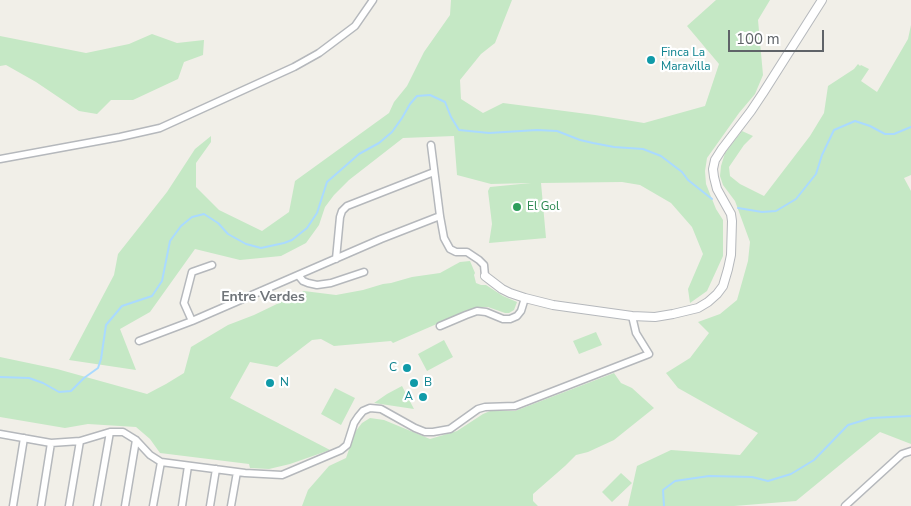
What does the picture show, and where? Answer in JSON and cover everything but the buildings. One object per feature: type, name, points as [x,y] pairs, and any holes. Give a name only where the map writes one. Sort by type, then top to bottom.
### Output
[{"type":"street","points":[[0,159],[160,128],[294,68],[354,26],[373,0]]},
{"type":"street","points":[[431,145],[444,238],[450,250],[467,252],[479,260],[484,265],[485,276],[502,289],[525,298],[553,305],[632,316],[655,317],[698,308],[708,302],[723,286],[731,254],[731,214],[717,189],[713,169],[716,160],[759,99],[822,0]]},
{"type":"street","points":[[336,259],[340,217],[347,206],[434,172]]},
{"type":"street","points":[[139,341],[192,321],[381,239],[440,216]]},
{"type":"street","points":[[192,321],[184,303],[192,272],[212,265]]},
{"type":"street","points":[[298,275],[308,284],[317,285],[331,283],[364,272]]},
{"type":"street","points":[[440,326],[477,311],[510,320],[521,311],[525,298]]},
{"type":"street","points":[[0,434],[51,443],[80,441],[110,432],[123,432],[136,440],[150,455],[161,462],[264,475],[282,475],[341,450],[347,445],[354,423],[358,417],[363,411],[370,408],[381,409],[425,432],[450,429],[478,409],[514,406],[649,354],[636,333],[632,316]]},
{"type":"street","points":[[98,506],[110,432]]},
{"type":"street","points":[[13,506],[24,438]]},
{"type":"street","points":[[125,506],[136,440]]},
{"type":"street","points":[[70,506],[80,441]]},
{"type":"street","points":[[41,506],[51,443]]},
{"type":"street","points":[[845,506],[902,454],[911,451]]},
{"type":"street","points":[[153,506],[161,462]]},
{"type":"street","points":[[182,506],[188,466]]},
{"type":"street","points":[[210,506],[216,469]]},
{"type":"street","points":[[231,506],[237,472]]},
{"type":"green space","points":[[451,0],[512,0],[495,43],[481,54],[460,80],[461,99],[483,113],[503,103],[644,123],[705,106],[719,64],[687,26],[716,0],[770,0],[758,20],[763,75],[755,94],[707,158],[706,184],[716,209],[723,220],[723,256],[707,291],[690,303],[688,289],[703,254],[692,227],[671,203],[640,185],[622,182],[541,183],[546,238],[489,243],[492,224],[488,191],[490,187],[531,183],[491,184],[457,175],[454,136],[403,138],[349,180],[334,195],[325,207],[319,225],[306,243],[281,256],[240,260],[195,249],[150,312],[120,329],[136,370],[69,360],[114,275],[118,254],[167,192],[195,149],[211,136],[211,142],[196,163],[196,187],[219,210],[262,231],[289,212],[295,181],[389,113],[394,102],[407,86],[424,52],[450,15]]},
{"type":"green space","points":[[911,25],[911,175],[904,178],[911,191],[911,444],[880,432],[796,501],[734,506],[628,506],[637,466],[671,450],[740,455],[758,433],[678,388],[666,373],[690,358],[709,333],[698,322],[720,314],[737,300],[748,261],[750,242],[735,201],[723,185],[720,176],[725,153],[742,131],[753,136],[744,145],[729,167],[730,176],[740,184],[764,196],[810,136],[824,113],[828,86],[854,69],[858,64],[869,69],[861,81],[877,92],[908,39]]},
{"type":"green space","points":[[152,34],[177,43],[204,40],[203,55],[184,62],[178,79],[133,100],[111,100],[97,114],[79,111],[36,82],[6,65],[0,66],[0,36],[86,53],[129,44]]},
{"type":"green space","points":[[470,261],[475,273],[476,283],[486,285],[517,302],[514,310],[505,313],[488,307],[480,307],[393,343],[391,341],[334,346],[321,339],[312,340],[277,367],[250,362],[230,398],[330,450],[290,464],[269,469],[250,468],[249,464],[160,453],[150,439],[136,427],[88,424],[65,428],[0,417],[0,357],[57,369],[147,394],[184,373],[191,347],[228,325],[304,291],[336,295],[412,277],[440,273],[460,262]]},
{"type":"green space","points":[[596,332],[602,345],[579,354],[573,341]]},
{"type":"green space","points":[[444,340],[453,357],[427,371],[418,354]]},
{"type":"green space","points":[[614,373],[621,383],[632,388],[654,408],[614,440],[588,452],[576,455],[533,494],[533,501],[538,506],[302,506],[308,490],[329,466],[346,458],[355,432],[362,423],[370,418],[384,420],[430,439],[457,431],[490,411],[515,411]]},
{"type":"green space","points":[[402,386],[414,409],[374,403],[387,394]]},
{"type":"green space","points":[[335,388],[355,398],[341,425],[321,414]]},
{"type":"green space","points":[[621,473],[632,483],[612,502],[602,492]]},
{"type":"waterway","points":[[0,377],[29,378],[59,392],[71,391],[98,368],[106,325],[122,306],[152,296],[162,281],[170,241],[181,226],[192,217],[204,214],[218,223],[228,234],[246,244],[261,248],[292,240],[307,228],[317,213],[327,182],[359,154],[379,143],[392,132],[417,96],[430,95],[445,102],[459,130],[489,133],[537,130],[557,131],[593,143],[643,149],[661,156],[712,199]]},
{"type":"waterway","points":[[738,208],[762,212],[776,211],[796,199],[816,174],[822,155],[834,130],[855,121],[885,134],[894,134],[911,127]]},
{"type":"waterway","points":[[664,506],[663,490],[675,481],[709,476],[752,477],[768,481],[791,474],[814,460],[848,425],[871,418],[911,416]]},
{"type":"place","name":"Finca La Maravilla","points":[[651,60]]},
{"type":"place","name":"El Gol","points":[[517,207]]},
{"type":"place","name":"C","points":[[407,368]]},
{"type":"place","name":"N","points":[[270,383]]},
{"type":"place","name":"B","points":[[414,383]]},
{"type":"place","name":"A","points":[[423,397]]},
{"type":"district","name":"Entre Verdes","points":[[263,298]]}]
